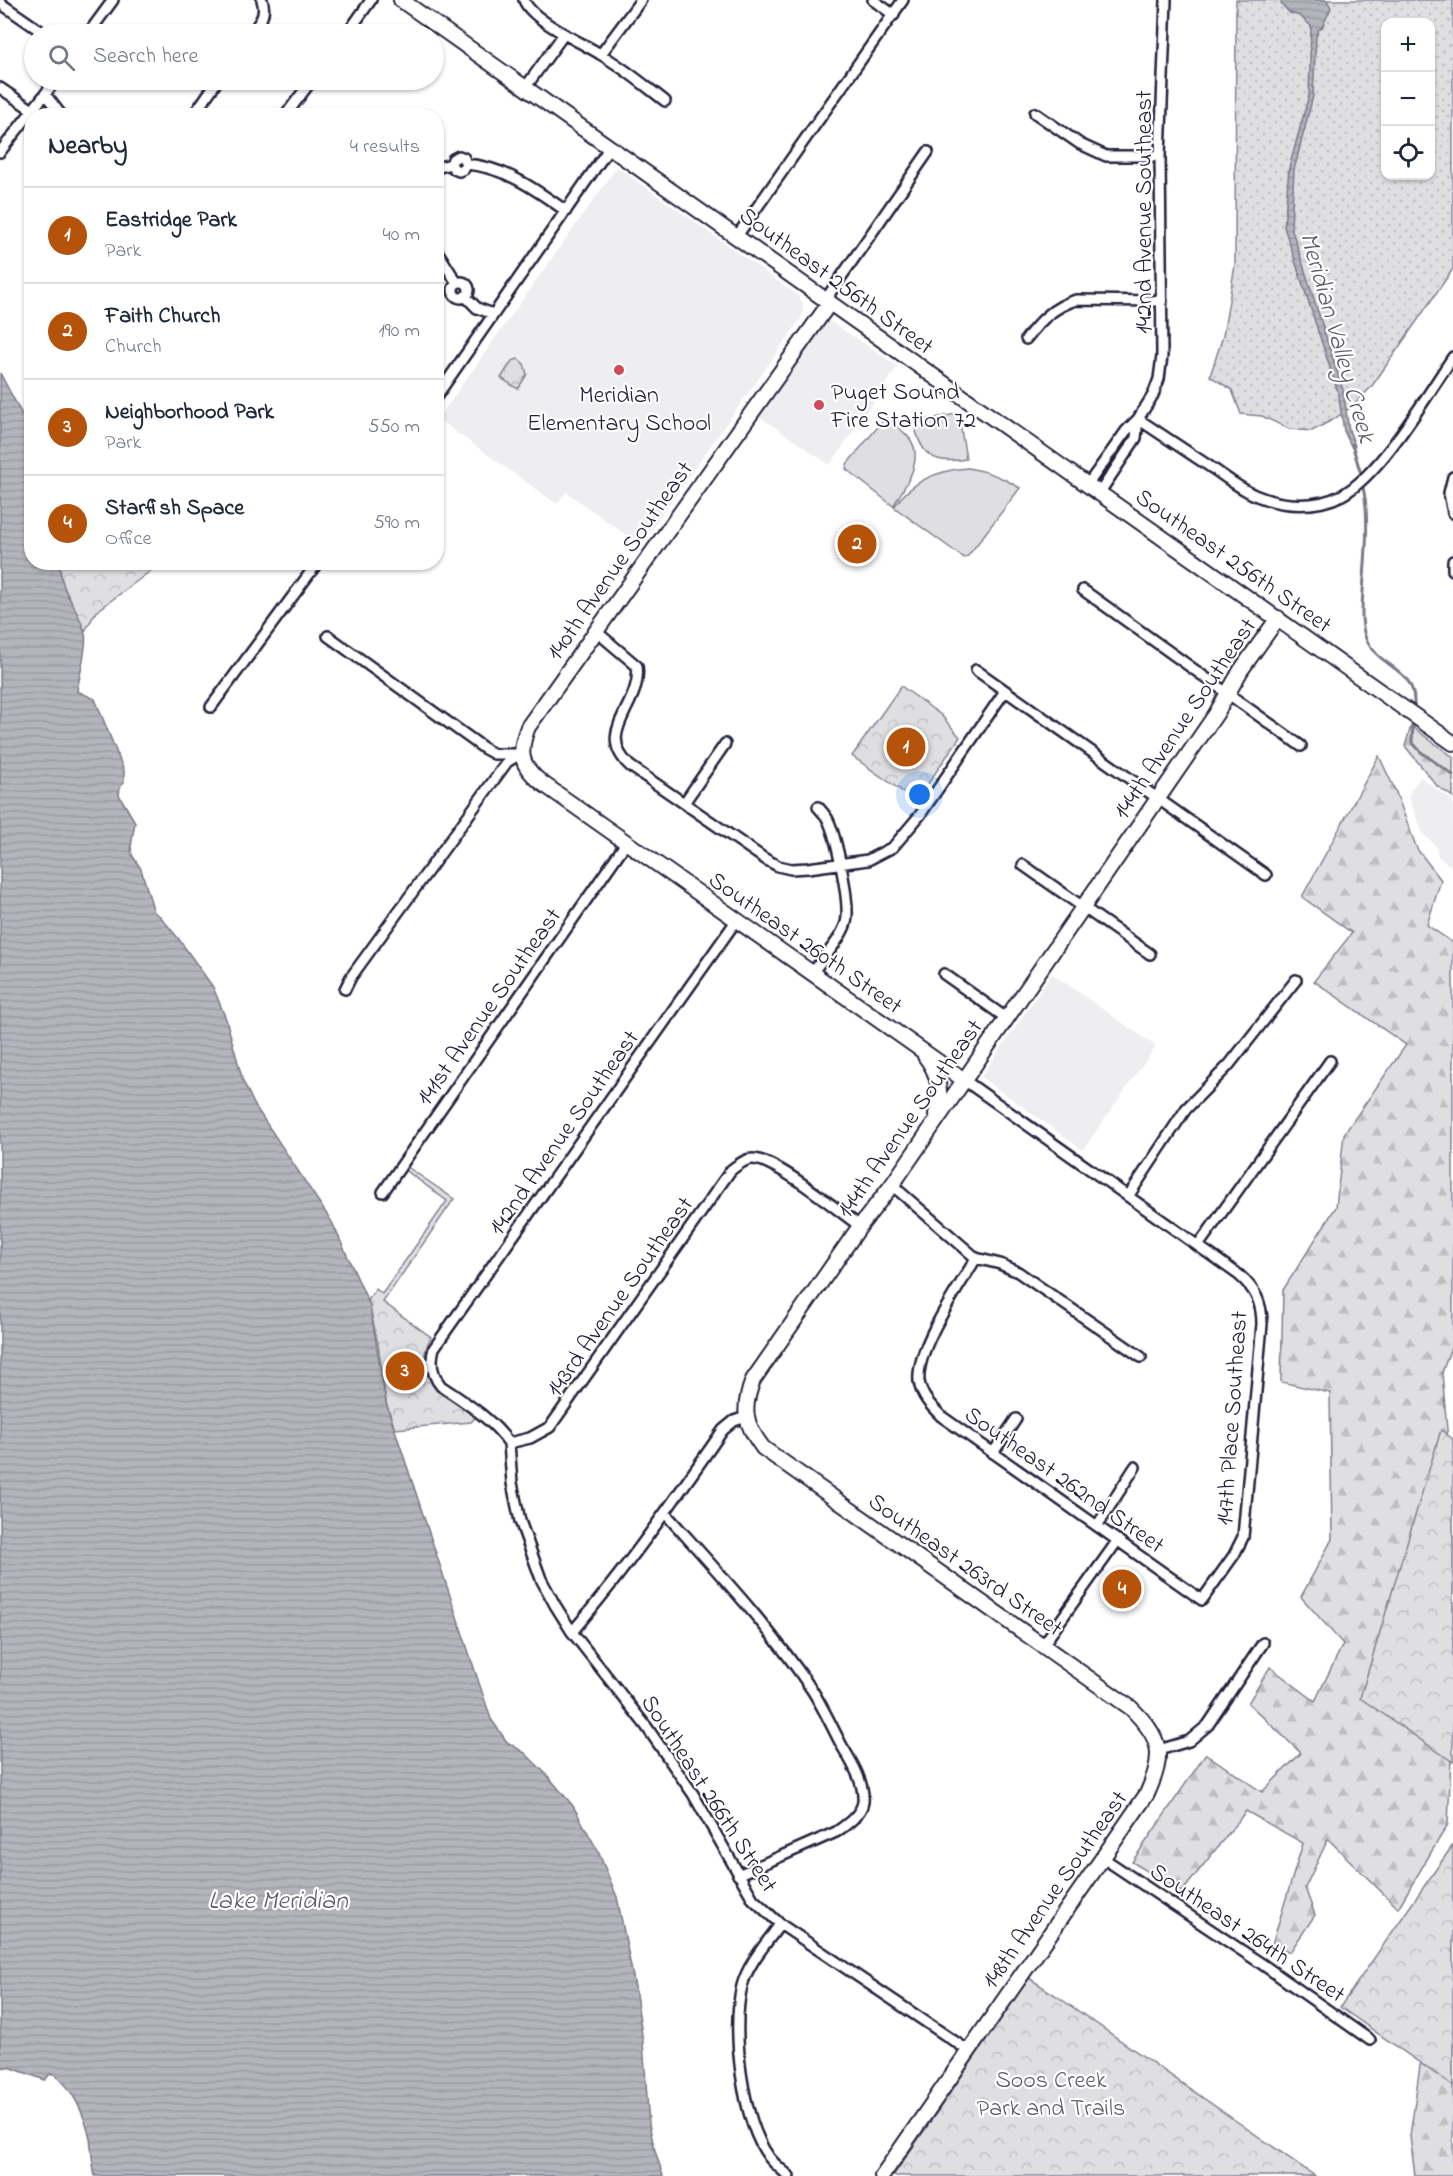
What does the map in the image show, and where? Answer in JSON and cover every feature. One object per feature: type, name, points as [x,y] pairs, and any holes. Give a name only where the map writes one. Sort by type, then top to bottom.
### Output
[{"type":"street","points":[[95,24],[113,0]]},
{"type":"street","points":[[353,24],[371,0]]},
{"type":"street","name":"Southeast 256th Street","points":[[400,0],[434,24]]},
{"type":"street","points":[[524,0],[529,9],[564,34],[601,54],[665,101]]},
{"type":"street","points":[[601,54],[640,0]]},
{"type":"street","points":[[873,0],[894,15]]},
{"type":"street","points":[[737,236],[903,0]]},
{"type":"street","name":"142nd Avenue Southeast","points":[[1094,488],[1136,438],[1138,419],[1153,395],[1159,379],[1162,356],[1160,156],[1166,0]]},
{"type":"street","points":[[0,3],[30,24]]},
{"type":"street","points":[[257,24],[263,16],[264,5]]},
{"type":"street","name":"Southeast 256th Street","points":[[444,31],[1453,743]]},
{"type":"street","points":[[525,88],[564,34]]},
{"type":"street","points":[[0,88],[30,108]]},
{"type":"street","points":[[32,108],[48,90]]},
{"type":"street","points":[[199,108],[211,90]]},
{"type":"street","points":[[291,108],[304,90]]},
{"type":"street","points":[[45,94],[57,108]]},
{"type":"street","points":[[1035,113],[1080,144],[1106,156],[1160,156]]},
{"type":"street","points":[[0,152],[24,119]]},
{"type":"street","points":[[444,384],[610,147]]},
{"type":"street","name":"140th Avenue Southeast","points":[[522,753],[528,727],[828,304],[830,293],[928,152]]},
{"type":"street","points":[[444,166],[451,164],[453,169],[459,171],[464,169],[466,164],[481,165],[505,172],[532,187],[566,211]]},
{"type":"street","points":[[444,262],[457,283],[463,282],[468,285],[469,292],[465,297],[477,308],[493,314]]},
{"type":"street","points":[[1026,339],[1050,313],[1063,304],[1076,300],[1162,301]]},
{"type":"street","points":[[1138,419],[1258,496],[1281,503],[1322,502],[1341,495],[1354,486],[1387,452],[1453,357]]},
{"type":"street","points":[[1453,477],[1449,493],[1453,513]]},
{"type":"street","points":[[1453,561],[1453,570]]},
{"type":"street","points":[[211,707],[312,570]]},
{"type":"street","points":[[1083,590],[1301,746]]},
{"type":"street","name":"144th Avenue Southeast","points":[[746,1417],[747,1395],[753,1380],[932,1127],[1229,694],[1241,670],[1278,618]]},
{"type":"street","points":[[597,632],[637,666],[639,677],[636,687],[617,731],[615,745],[620,757],[778,866],[791,869],[877,857],[893,847],[920,815],[1005,691]]},
{"type":"street","points":[[328,636],[485,749],[494,754],[522,753]]},
{"type":"street","points":[[976,670],[1266,875]]},
{"type":"street","points":[[684,803],[725,744]]},
{"type":"street","points":[[345,989],[351,976],[507,762],[522,753]]},
{"type":"street","name":"Southeast 260th Street","points":[[522,753],[531,775],[1129,1195],[1239,1275],[1251,1285],[1258,1298]]},
{"type":"street","points":[[812,974],[846,923],[848,900],[831,828],[818,807]]},
{"type":"street","name":"141st Avenue Southeast","points":[[383,1192],[626,843]]},
{"type":"street","points":[[1023,865],[1150,954]]},
{"type":"street","name":"142nd Avenue Southeast","points":[[509,1443],[499,1428],[441,1386],[432,1369],[433,1354],[439,1340],[736,921]]},
{"type":"street","points":[[944,974],[1006,1018]]},
{"type":"street","points":[[1129,1195],[1186,1109],[1229,1065],[1296,980]]},
{"type":"street","points":[[918,1048],[935,1071],[939,1089],[938,1108],[932,1127]]},
{"type":"street","points":[[1198,1246],[1330,1061]]},
{"type":"street","name":"143rd Avenue Southeast","points":[[509,1443],[530,1438],[550,1427],[731,1170],[742,1162],[752,1159],[778,1168],[860,1226]]},
{"type":"street","points":[[892,1185],[976,1258],[1000,1264],[1018,1272],[1141,1357]]},
{"type":"street","name":"Southeast 262nd Street","points":[[976,1258],[928,1342],[919,1380],[928,1403],[941,1416],[1202,1600]]},
{"type":"street","name":"147th Place Southeast","points":[[1202,1600],[1234,1555],[1243,1537],[1262,1324],[1262,1310],[1258,1298]]},
{"type":"street","points":[[572,1632],[665,1513],[723,1430],[734,1421],[746,1417]]},
{"type":"street","name":"Southeast 263rd Street","points":[[746,1417],[752,1434],[763,1448],[783,1464],[1131,1708],[1151,1732],[1159,1750]]},
{"type":"street","points":[[993,1453],[1016,1419]]},
{"type":"street","name":"Southeast 266th Street","points":[[509,1443],[512,1483],[520,1521],[541,1579],[572,1632],[646,1726],[693,1794],[753,1899],[780,1924],[969,2051]]},
{"type":"street","points":[[1096,1526],[1136,1467]]},
{"type":"street","points":[[665,1513],[784,1650],[813,1692],[859,1782],[863,1802],[850,1822],[836,1832],[738,1875]]},
{"type":"street","points":[[1043,1645],[1118,1540]]},
{"type":"street","points":[[1159,1750],[1189,1741],[1208,1725],[1263,1643]]},
{"type":"street","name":"148th Avenue Southeast","points":[[882,2176],[1147,1794],[1157,1772],[1159,1750]]},
{"type":"street","name":"Southeast 264th Street","points":[[1103,1858],[1262,1964],[1370,2040]]},
{"type":"street","points":[[780,1924],[753,1961],[742,1985],[738,2016],[739,2051],[747,2107],[757,2134],[769,2157],[789,2176]]},
{"type":"shaded area","name":"Meridian Elementary School","points":[[617,167],[796,294],[803,303],[800,320],[640,545],[566,492],[557,504],[444,423],[444,411]]},
{"type":"shaded area","points":[[829,322],[898,366],[830,465],[756,414],[821,327]]},
{"type":"shaded area","points":[[1420,777],[1453,801],[1453,868],[1438,856],[1436,846],[1423,834],[1408,795]]},
{"type":"shaded area","points":[[1052,974],[1156,1046],[1083,1150],[981,1077]]},
{"type":"green space","points":[[1236,0],[1453,0],[1453,269],[1372,386],[1353,406],[1312,431],[1289,429],[1262,416],[1241,414],[1232,390],[1210,376],[1223,336],[1235,265]]},
{"type":"green space","points":[[518,359],[524,364],[527,374],[518,389],[501,378],[512,361]]},
{"type":"green space","points":[[956,414],[959,417],[966,459],[937,459],[924,450],[914,422]]},
{"type":"green space","points":[[886,417],[910,439],[915,456],[911,474],[893,506],[846,469],[847,464]]},
{"type":"green space","points":[[968,468],[995,475],[1020,488],[968,556],[964,558],[894,507],[909,490],[926,478],[946,471]]},
{"type":"green space","points":[[60,570],[152,570],[96,612],[85,631],[63,589]]},
{"type":"green space","points":[[901,686],[941,715],[960,737],[916,801],[852,756]]},
{"type":"green space","points":[[1411,726],[1453,757],[1453,797],[1437,786],[1405,746]]},
{"type":"green space","points":[[1379,756],[1395,790],[1417,849],[1441,880],[1427,925],[1453,943],[1453,1341],[1442,1373],[1451,1475],[1453,1534],[1453,1714],[1448,1824],[1398,1908],[1328,1839],[1305,1888],[1315,1915],[1290,1952],[1272,1944],[1303,1843],[1246,1811],[1182,1892],[1132,1862],[1206,1754],[1262,1792],[1301,1753],[1248,1703],[1270,1667],[1315,1701],[1343,1644],[1301,1597],[1332,1539],[1330,1393],[1281,1382],[1283,1290],[1336,1207],[1344,1134],[1406,1045],[1314,981],[1352,933],[1302,897]]},
{"type":"green space","points":[[406,1166],[454,1199],[383,1302],[431,1337],[425,1351],[428,1374],[444,1394],[476,1417],[471,1422],[395,1429],[386,1403],[378,1344],[368,1300],[376,1289],[382,1294],[447,1201],[404,1169]]},
{"type":"green space","points":[[1441,1430],[1453,1439],[1453,1762],[1360,1698]]},
{"type":"green space","points":[[1453,1845],[1453,2086],[1340,2007]]},
{"type":"green space","name":"Soos Creek Park and Trails","points":[[1029,1978],[1058,1997],[1315,2176],[893,2176]]},
{"type":"green space","points":[[1453,2037],[1453,2176],[1415,2176],[1410,2136],[1422,2052]]},
{"type":"water","points":[[1282,0],[1327,0],[1331,8],[1316,36],[1313,96],[1294,170],[1291,227],[1343,390],[1349,430],[1355,446],[1352,448],[1344,431],[1338,392],[1284,227],[1289,168],[1309,95],[1311,26],[1300,16],[1290,13],[1281,4]]},
{"type":"water","name":"Lake Meridian","points":[[0,373],[24,418],[24,570],[61,570],[66,592],[79,616],[86,639],[77,691],[95,699],[124,771],[124,782],[120,787],[119,795],[135,822],[132,855],[141,869],[154,912],[178,938],[213,987],[226,1019],[243,1081],[255,1106],[332,1222],[370,1306],[386,1403],[491,1719],[507,1742],[525,1753],[573,1806],[598,1851],[617,1897],[635,1987],[643,2042],[649,2124],[663,2176],[95,2176],[88,2130],[77,2103],[61,2080],[54,2074],[50,2074],[45,2080],[12,2068],[0,2067]]},
{"type":"waterway","name":"Meridian Valley Creek","points":[[1352,444],[1360,471]]},
{"type":"waterway","name":"Meridian Valley Creek","points":[[1363,488],[1367,524],[1363,629],[1373,650],[1409,683],[1414,705]]},
{"type":"waterway","name":"Meridian Valley Creek","points":[[1413,724],[1412,742],[1421,752],[1453,775]]},
{"type":"place","name":"Meridian Elementary School","points":[[619,370]]},
{"type":"place","name":"Puget Sound Fire Station 72","points":[[819,405]]},
{"type":"place","name":"Faith Church","points":[[857,544]]},
{"type":"place","name":"Eastridge Park","points":[[906,747]]},
{"type":"place","name":"Neighborhood Park","points":[[405,1371]]},
{"type":"place","name":"Starfish Space","points":[[1122,1589]]}]
